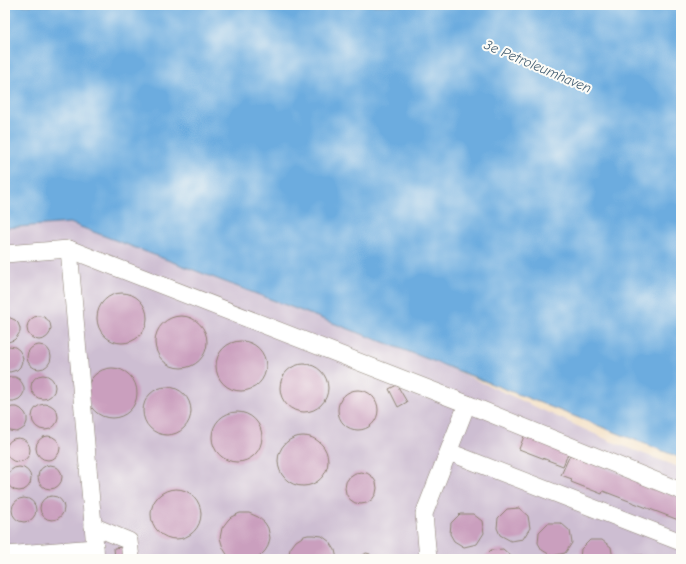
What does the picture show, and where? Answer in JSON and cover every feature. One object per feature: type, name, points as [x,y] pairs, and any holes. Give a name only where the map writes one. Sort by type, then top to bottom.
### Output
[{"type":"lane","points":[[5,555],[96,553],[69,249]]},
{"type":"lane","points":[[5,254],[69,249],[468,404],[681,491]]},
{"type":"lane","points":[[428,559],[424,514],[468,404]]},
{"type":"lane","points":[[449,452],[681,542]]},
{"type":"lane","points":[[94,526],[130,541],[131,559]]},
{"type":"shaded area","points":[[70,223],[446,366],[610,441],[681,468],[681,559],[5,559],[5,228]]},
{"type":"water","name":"3e Petroleumhaven","points":[[5,5],[681,5],[681,458],[446,366],[70,223],[5,228]]},
{"type":"building","points":[[117,293],[127,293],[140,300],[147,313],[147,323],[140,336],[127,343],[117,343],[108,339],[101,332],[97,323],[97,313],[101,304],[108,297]]},
{"type":"building","points":[[39,316],[47,320],[51,328],[47,336],[39,340],[31,336],[27,328],[31,320]]},
{"type":"building","points":[[181,316],[191,318],[199,324],[205,332],[207,342],[205,352],[199,360],[191,366],[181,368],[171,366],[163,360],[157,352],[155,342],[157,332],[163,324],[171,318]]},
{"type":"building","points":[[8,317],[18,323],[20,332],[14,340],[8,342],[5,341],[5,318]]},
{"type":"building","points":[[241,341],[250,343],[261,352],[266,366],[264,375],[255,386],[241,391],[232,389],[221,380],[216,366],[218,357],[227,346]]},
{"type":"building","points":[[39,345],[48,348],[51,357],[48,366],[39,369],[30,366],[27,357],[30,348]]},
{"type":"building","points":[[5,347],[15,347],[19,350],[23,359],[17,370],[10,372],[5,371]]},
{"type":"building","points":[[299,364],[309,364],[318,368],[324,374],[328,383],[328,393],[324,402],[318,408],[309,412],[299,412],[290,408],[284,402],[280,393],[280,383],[284,374],[290,368]]},
{"type":"building","points":[[112,368],[121,370],[132,379],[137,393],[135,402],[126,413],[112,418],[103,416],[92,407],[87,393],[89,384],[98,373]]},
{"type":"building","points":[[43,375],[52,378],[55,387],[52,396],[43,399],[34,396],[31,387],[34,378]]},
{"type":"building","points":[[10,377],[19,379],[24,387],[22,396],[14,401],[5,399],[5,380]]},
{"type":"building","points":[[397,385],[407,402],[398,407],[389,389]]},
{"type":"building","points":[[162,387],[172,387],[184,394],[191,406],[191,416],[184,428],[172,435],[162,435],[154,431],[147,424],[143,416],[143,406],[147,398],[154,391]]},
{"type":"building","points":[[362,390],[369,393],[375,399],[378,410],[377,418],[369,427],[362,430],[354,430],[347,427],[339,418],[338,406],[341,399],[350,391]]},
{"type":"building","points":[[45,404],[54,408],[58,417],[54,426],[45,430],[36,426],[32,417],[36,408]]},
{"type":"building","points":[[12,407],[21,409],[27,417],[25,427],[17,432],[10,431],[5,428],[5,411]]},
{"type":"building","points":[[237,412],[246,414],[257,423],[262,437],[260,446],[251,457],[237,462],[228,460],[217,451],[212,437],[214,428],[223,417]]},
{"type":"building","points":[[526,431],[570,449],[563,466],[519,449]]},
{"type":"building","points":[[48,436],[56,440],[60,448],[56,456],[48,460],[40,456],[36,448],[40,440]]},
{"type":"building","points":[[303,436],[317,440],[324,447],[328,461],[324,475],[317,482],[303,486],[289,482],[282,475],[278,461],[282,447],[289,440]]},
{"type":"building","points":[[18,438],[26,442],[30,450],[26,458],[18,462],[10,458],[6,450],[10,442]]},
{"type":"building","points":[[570,455],[681,498],[681,521],[603,491],[602,494],[571,482],[572,479],[561,475]]},
{"type":"building","points":[[50,465],[59,468],[62,477],[59,486],[50,489],[41,486],[38,477],[41,468]]},
{"type":"building","points":[[14,467],[24,467],[31,474],[31,484],[24,491],[14,491],[7,484],[7,474]]},
{"type":"building","points":[[358,472],[364,472],[374,479],[377,488],[376,494],[370,501],[364,504],[358,504],[348,497],[345,491],[345,485],[352,475]]},
{"type":"building","points":[[171,489],[181,489],[194,496],[201,509],[201,519],[194,532],[181,539],[171,539],[162,535],[155,528],[151,519],[151,509],[155,500],[162,493]]},
{"type":"building","points":[[52,496],[57,497],[63,503],[63,513],[57,519],[52,520],[47,519],[41,513],[40,508],[41,503],[47,497]]},
{"type":"building","points":[[24,498],[32,502],[36,510],[32,518],[24,522],[16,518],[12,510],[16,502]]},
{"type":"building","points":[[519,508],[528,516],[530,528],[523,539],[511,541],[500,535],[497,528],[498,518],[507,509]]},
{"type":"building","points":[[240,513],[249,513],[258,517],[268,528],[270,538],[268,546],[257,559],[233,559],[228,556],[223,548],[220,538],[222,528],[231,517]]},
{"type":"building","points":[[460,514],[473,514],[482,521],[484,533],[477,544],[464,547],[454,541],[450,534],[451,523]]},
{"type":"building","points":[[548,523],[561,523],[570,531],[572,543],[565,553],[552,556],[542,550],[538,543],[539,532]]},
{"type":"building","points":[[308,535],[322,536],[330,542],[335,550],[337,559],[288,559],[290,549],[296,541]]},
{"type":"building","points":[[590,540],[602,540],[611,547],[613,559],[580,559],[581,549]]},
{"type":"building","points":[[122,547],[123,559],[115,559],[114,548]]},
{"type":"building","points":[[503,549],[513,559],[482,559],[491,550]]},
{"type":"building","points":[[366,553],[370,554],[373,559],[361,559]]},
{"type":"building","points":[[643,555],[647,559],[627,559],[630,556]]}]
